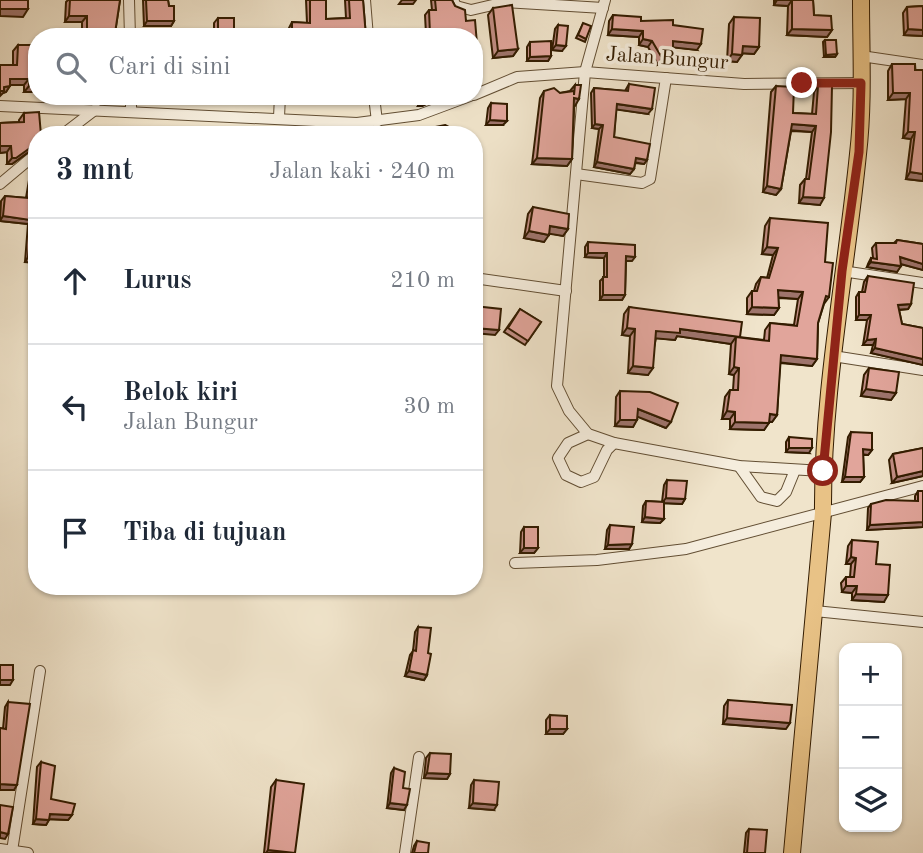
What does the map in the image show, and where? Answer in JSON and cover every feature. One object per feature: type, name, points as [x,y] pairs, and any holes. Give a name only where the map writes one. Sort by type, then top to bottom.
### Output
[{"type":"main road","points":[[792,853],[815,611],[823,513],[823,471],[842,271],[859,152],[861,0]]},
{"type":"street","points":[[129,0],[130,28]]},
{"type":"street","points":[[365,0],[367,28]]},
{"type":"street","points":[[453,0],[456,6],[467,10],[506,2],[604,4],[585,72],[557,386],[569,411],[589,434],[614,443],[739,466],[823,471]]},
{"type":"street","points":[[861,56],[923,65]]},
{"type":"street","name":"Jalan Bungur","points":[[483,91],[517,77],[585,72],[744,84],[861,83]]},
{"type":"street","points":[[576,174],[642,183],[650,179],[666,78]]},
{"type":"street","points":[[131,105],[131,110]]},
{"type":"street","points":[[279,117],[280,105]]},
{"type":"street","points":[[375,105],[377,122]]},
{"type":"street","name":"Jalan Bungur","points":[[0,106],[131,110],[231,119],[279,117],[377,122],[419,115],[446,105]]},
{"type":"street","points":[[74,126],[96,109]]},
{"type":"street","points":[[0,184],[28,161]]},
{"type":"street","points":[[842,271],[923,283]]},
{"type":"street","points":[[483,279],[566,291]]},
{"type":"street","points":[[834,356],[923,370]]},
{"type":"street","points":[[589,434],[568,443],[558,458],[566,475],[581,482],[594,477],[607,450],[614,443]]},
{"type":"street","points":[[739,466],[761,496],[776,500],[786,492],[795,470]]},
{"type":"street","points":[[515,564],[597,560],[686,549],[923,486]]},
{"type":"street","points":[[815,611],[923,622]]},
{"type":"street","points":[[12,851],[40,671]]},
{"type":"street","points":[[405,853],[419,757]]},
{"type":"street","points":[[0,849],[28,853]]},
{"type":"building","points":[[0,0],[28,0],[28,9],[0,9]]},
{"type":"building","points":[[70,0],[120,0],[116,28],[87,28],[87,16],[69,16]]},
{"type":"building","points":[[146,0],[168,0],[169,6],[174,6],[174,21],[147,21]]},
{"type":"building","points":[[310,0],[326,0],[326,19],[350,18],[349,0],[363,0],[365,28],[292,28],[292,22],[310,23]]},
{"type":"building","points":[[435,0],[452,0],[455,6],[465,10],[466,21],[475,20],[476,28],[430,28],[429,10],[436,10]]},
{"type":"building","points":[[792,0],[813,0],[814,15],[831,16],[832,30],[792,29]]},
{"type":"building","points":[[512,5],[518,49],[498,51],[493,8]]},
{"type":"building","points":[[923,6],[923,30],[908,29],[907,7]]},
{"type":"building","points":[[613,15],[641,17],[641,21],[673,20],[673,25],[703,29],[701,44],[673,41],[673,57],[662,58],[652,41],[643,39],[643,31],[612,29]]},
{"type":"building","points":[[734,17],[760,18],[759,47],[743,46],[742,55],[732,54]]},
{"type":"building","points":[[218,18],[234,18],[234,28],[218,28]]},
{"type":"building","points":[[583,23],[591,26],[586,39],[578,35]]},
{"type":"building","points":[[558,25],[568,26],[566,46],[556,45]]},
{"type":"building","points":[[825,40],[836,40],[837,54],[826,55]]},
{"type":"building","points":[[551,41],[551,56],[530,57],[530,42]]},
{"type":"building","points":[[18,45],[28,45],[28,79],[10,79],[10,86],[0,91],[0,65],[17,65]]},
{"type":"building","points":[[892,64],[915,64],[915,70],[923,70],[923,174],[910,172],[915,132],[908,132],[910,93],[893,93]]},
{"type":"building","points":[[629,84],[655,88],[652,109],[617,104],[614,137],[650,144],[647,160],[636,158],[634,169],[597,162],[603,125],[595,124],[594,88],[628,91]]},
{"type":"building","points":[[575,85],[581,85],[579,99],[574,98],[572,159],[537,158],[544,91],[554,88],[560,93],[574,91],[574,95]]},
{"type":"building","points":[[776,86],[794,87],[793,113],[816,114],[818,86],[832,86],[831,132],[824,198],[803,197],[805,179],[809,179],[816,126],[792,124],[781,189],[767,186]]},
{"type":"building","points":[[491,103],[507,104],[507,121],[490,120]]},
{"type":"building","points":[[39,112],[40,126],[28,126],[28,149],[12,158],[11,146],[0,146],[0,123],[24,122],[24,113]]},
{"type":"building","points":[[5,196],[28,198],[28,220],[3,216]]},
{"type":"building","points":[[533,207],[569,214],[568,229],[550,226],[549,235],[529,231]]},
{"type":"building","points":[[770,218],[828,223],[825,262],[833,263],[829,297],[826,296],[818,323],[817,359],[781,355],[777,415],[770,414],[769,423],[735,422],[735,412],[727,411],[730,390],[738,390],[739,368],[734,367],[736,337],[769,341],[770,323],[797,326],[803,292],[778,290],[779,308],[752,307],[752,291],[757,291],[761,277],[769,278],[778,248],[767,247]]},
{"type":"building","points":[[897,240],[923,244],[923,264],[900,257],[901,266],[871,262],[871,258],[877,259],[876,243],[896,243]]},
{"type":"building","points":[[588,242],[635,245],[635,257],[626,256],[625,295],[603,295],[603,277],[607,277],[607,253],[588,253]]},
{"type":"building","points":[[868,276],[914,283],[911,304],[898,305],[902,324],[923,328],[923,359],[875,348],[876,339],[867,340],[871,315],[859,315],[859,292],[865,292]]},
{"type":"building","points":[[483,307],[501,309],[499,330],[483,329]]},
{"type":"building","points":[[629,307],[742,322],[740,337],[680,329],[680,333],[656,331],[653,368],[633,366],[635,329],[627,328]]},
{"type":"building","points":[[520,309],[541,322],[528,341],[508,328]]},
{"type":"building","points":[[869,368],[899,372],[896,393],[866,389]]},
{"type":"building","points":[[620,391],[650,392],[678,403],[671,422],[638,409],[637,420],[620,420]]},
{"type":"building","points":[[851,432],[872,433],[872,450],[863,449],[864,477],[845,477]]},
{"type":"building","points":[[789,437],[812,439],[812,448],[789,448]]},
{"type":"building","points":[[923,448],[923,471],[897,477],[893,454]]},
{"type":"building","points":[[667,480],[687,481],[685,499],[666,498]]},
{"type":"building","points":[[918,491],[923,491],[923,522],[870,525],[871,504],[886,500],[918,501]]},
{"type":"building","points":[[646,501],[664,502],[664,519],[645,517]]},
{"type":"building","points":[[610,525],[634,527],[632,544],[608,545]]},
{"type":"building","points":[[524,527],[538,527],[538,548],[524,548]]},
{"type":"building","points":[[852,540],[878,542],[876,564],[890,565],[888,595],[856,594],[857,586],[846,586],[846,577],[854,577],[856,558],[851,557]]},
{"type":"building","points":[[418,627],[431,628],[428,653],[431,654],[427,675],[409,671],[413,650],[416,651]]},
{"type":"building","points":[[0,665],[13,665],[13,680],[0,680]]},
{"type":"building","points":[[728,700],[792,705],[790,723],[727,718]]},
{"type":"building","points":[[8,702],[30,704],[17,785],[0,784],[0,728],[6,729]]},
{"type":"building","points":[[550,715],[567,716],[567,729],[550,729]]},
{"type":"building","points":[[430,753],[451,754],[450,774],[427,773]]},
{"type":"building","points":[[41,762],[55,766],[51,799],[75,804],[72,815],[50,814],[49,820],[36,819]]},
{"type":"building","points":[[394,768],[405,772],[403,788],[410,789],[407,805],[390,803]]},
{"type":"building","points":[[276,780],[304,784],[295,853],[268,850]]},
{"type":"building","points":[[474,780],[499,782],[497,805],[473,803]]},
{"type":"building","points":[[0,805],[13,807],[8,834],[0,832]]},
{"type":"building","points":[[749,829],[767,830],[765,853],[747,853]]},
{"type":"building","points":[[417,841],[429,843],[428,853],[414,853]]},
{"type":"route","points":[[802,83],[861,83],[859,152],[842,271],[823,471]]}]
